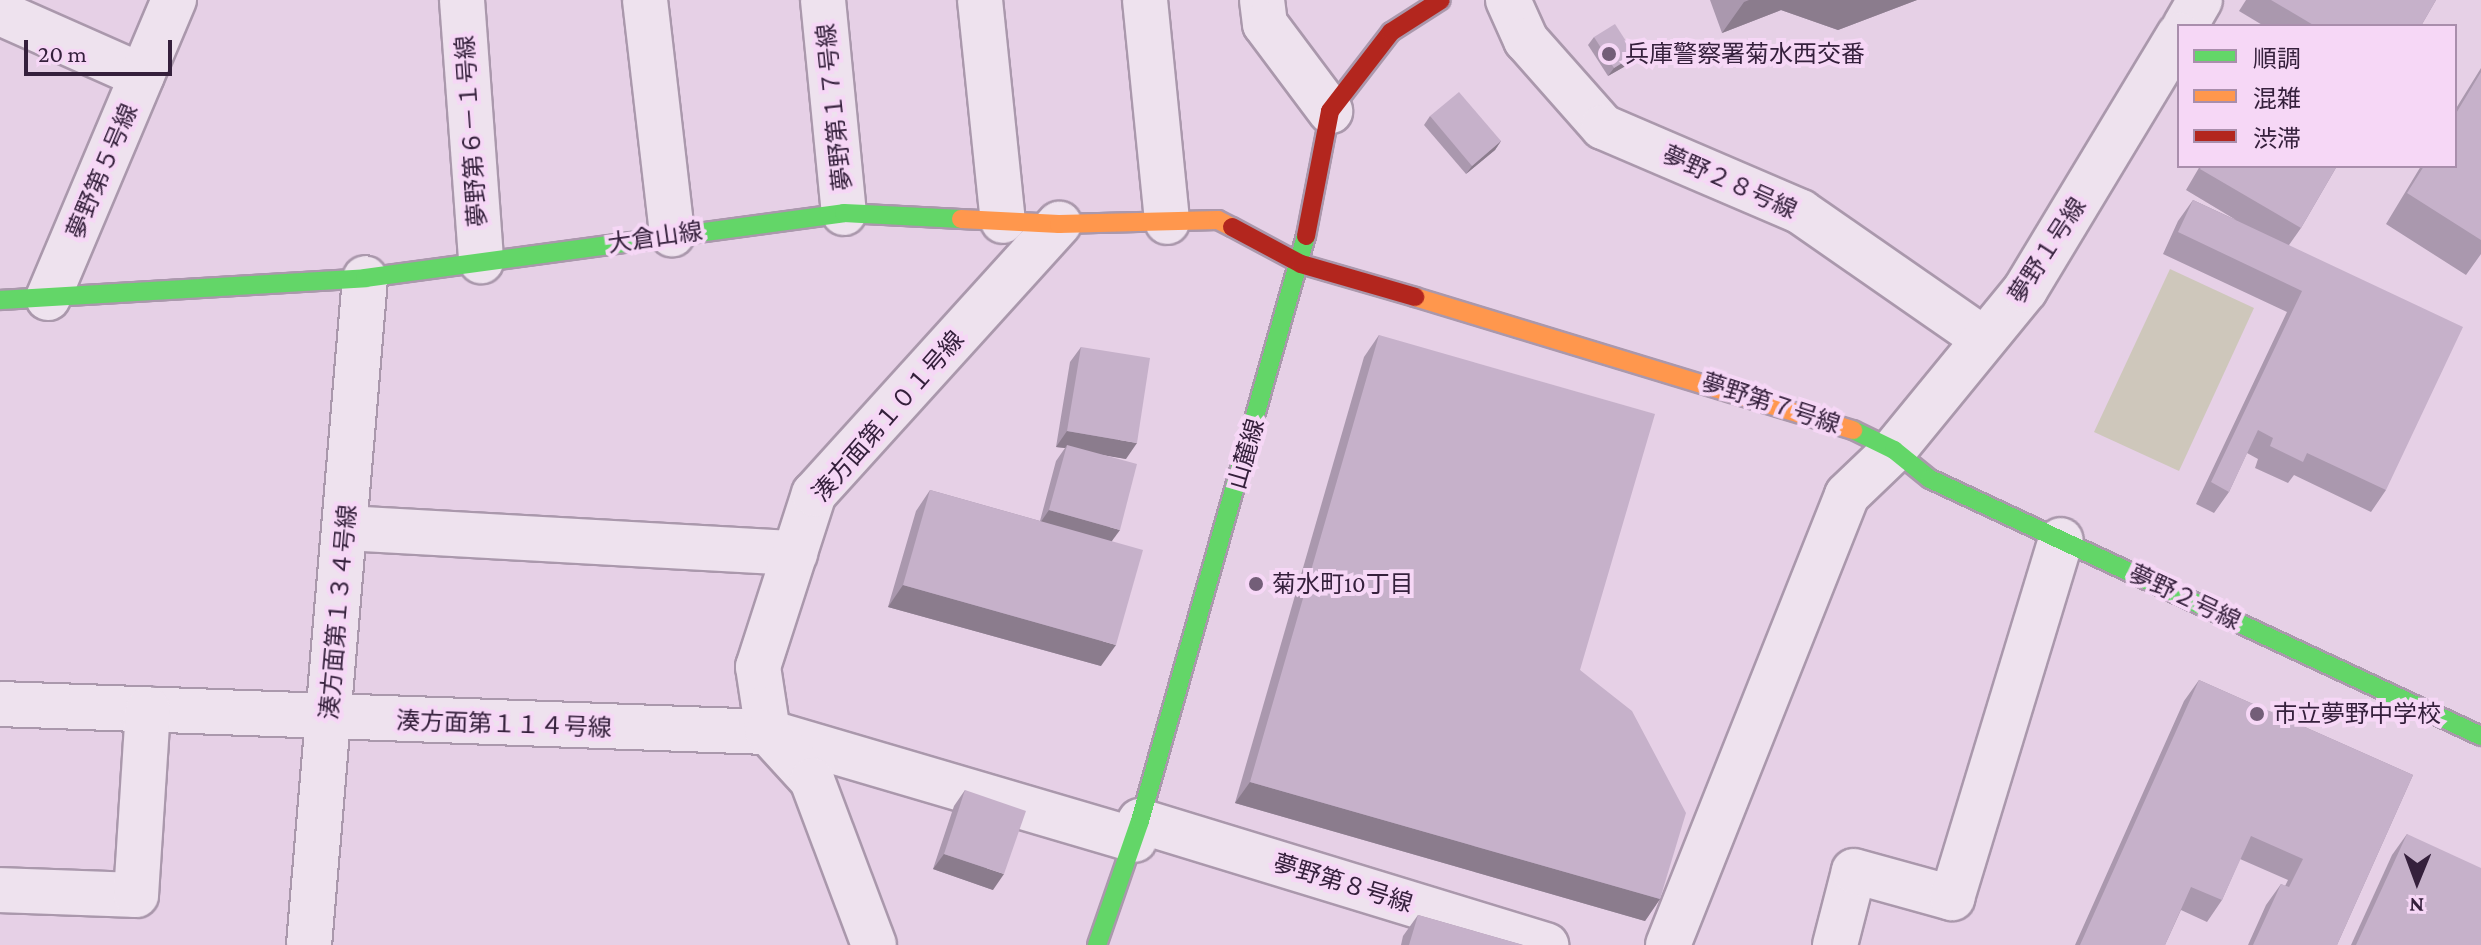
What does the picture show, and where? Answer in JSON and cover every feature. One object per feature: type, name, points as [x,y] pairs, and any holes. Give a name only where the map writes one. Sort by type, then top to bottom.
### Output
[{"type":"street","name":"夢野第５号線","points":[[48,298],[174,0]]},
{"type":"street","name":"夢野第６－１号線","points":[[462,0],[481,261]]},
{"type":"street","points":[[645,0],[672,234]]},
{"type":"street","name":"夢野第１７号線","points":[[823,0],[844,213]]},
{"type":"street","points":[[980,0],[1003,221]]},
{"type":"street","points":[[1145,0],[1167,222]]},
{"type":"street","points":[[1262,0],[1265,24],[1330,111]]},
{"type":"street","name":"山麓線","points":[[1097,945],[1137,830],[1301,264],[1330,111],[1391,32],[1441,0]]},
{"type":"street","name":"夢野２８号線","points":[[1508,0],[1526,40],[1603,127],[1801,212],[1982,338]]},
{"type":"street","points":[[2186,24],[2200,0]]},
{"type":"street","points":[[0,13],[142,76]]},
{"type":"street","name":"夢野１号線","points":[[1894,450],[1982,338],[2025,290],[2177,38]]},
{"type":"street","name":"大倉山線","points":[[0,300],[365,278],[844,213],[1059,224],[1218,220],[1301,264]]},
{"type":"street","name":"湊方面第１０１号線","points":[[768,732],[758,667],[814,494],[1059,224]]},
{"type":"street","name":"夢野第７号線","points":[[1301,264],[1832,420],[1894,450]]},
{"type":"street","name":"湊方面第１３４号線","points":[[309,945],[365,278]]},
{"type":"street","points":[[1668,945],[1847,495],[1894,450]]},
{"type":"street","name":"夢野２号線","points":[[1894,450],[1930,479],[2481,736]]},
{"type":"street","points":[[345,528],[795,553]]},
{"type":"street","points":[[1835,945],[1854,871],[1952,898],[2061,540]]},
{"type":"street","name":"湊方面第１１４号線","points":[[0,704],[330,719],[768,732]]},
{"type":"street","points":[[0,890],[136,895],[148,709]]},
{"type":"street","points":[[768,732],[812,780],[874,945]]},
{"type":"street","name":"夢野第８号線","points":[[768,732],[1137,830],[1546,945]]},
{"type":"shaded area","points":[[2170,269],[2254,308],[2179,471],[2094,432]]},
{"type":"building","points":[[2271,0],[2436,0],[2422,24],[2312,24]]},
{"type":"building","points":[[1615,24],[1635,55],[1614,68],[1594,37]]},
{"type":"building","points":[[2481,72],[2481,240],[2407,193],[2423,168],[2457,168],[2457,112]]},
{"type":"building","points":[[1459,92],[1501,141],[1472,166],[1430,116]]},
{"type":"building","points":[[2201,168],[2336,168],[2301,228]]},
{"type":"building","points":[[2193,200],[2463,327],[2386,490],[2307,453],[2303,462],[2270,446],[2273,438],[2258,430],[2229,492],[2211,482],[2302,291],[2178,232]]},
{"type":"building","points":[[1379,335],[1655,414],[1580,670],[1632,711],[1686,813],[1660,899],[1250,782]]},
{"type":"building","points":[[1081,347],[1150,358],[1137,443],[1067,431]]},
{"type":"building","points":[[1067,445],[1137,464],[1120,530],[1049,510]]},
{"type":"building","points":[[930,490],[1143,550],[1116,645],[903,585]]},
{"type":"building","points":[[2199,680],[2413,775],[2337,945],[2253,945],[2281,884],[2289,887],[2303,859],[2251,836],[2222,900],[2191,887],[2165,945],[2080,945]]},
{"type":"building","points":[[965,790],[1026,811],[1004,874],[944,854]]},
{"type":"building","points":[[2407,834],[2481,868],[2481,945],[2356,945]]},
{"type":"building","points":[[1418,915],[1523,945],[1409,945]]},
{"type":"traffic: fast","points":[[0,300],[365,278],[844,213],[961,219]]},
{"type":"traffic: fast","points":[[1097,945],[1140,821],[1306,236]]},
{"type":"traffic: fast","points":[[1853,430],[1894,450],[1930,479],[2481,736]]},
{"type":"traffic: slow","points":[[961,219],[1059,224],[1218,220],[1232,227]]},
{"type":"traffic: slow","points":[[1415,297],[1853,430]]},
{"type":"traffic: jam","points":[[1306,236],[1330,111],[1391,32],[1441,0]]},
{"type":"traffic: jam","points":[[1232,227],[1301,264],[1415,297]]},
{"type":"place","name":"兵庫警察署菊水西交番","points":[[1609,54]]},
{"type":"place","name":"菊水町10丁目","points":[[1256,584]]},
{"type":"place","name":"市立夢野中学校","points":[[2257,714]]}]
